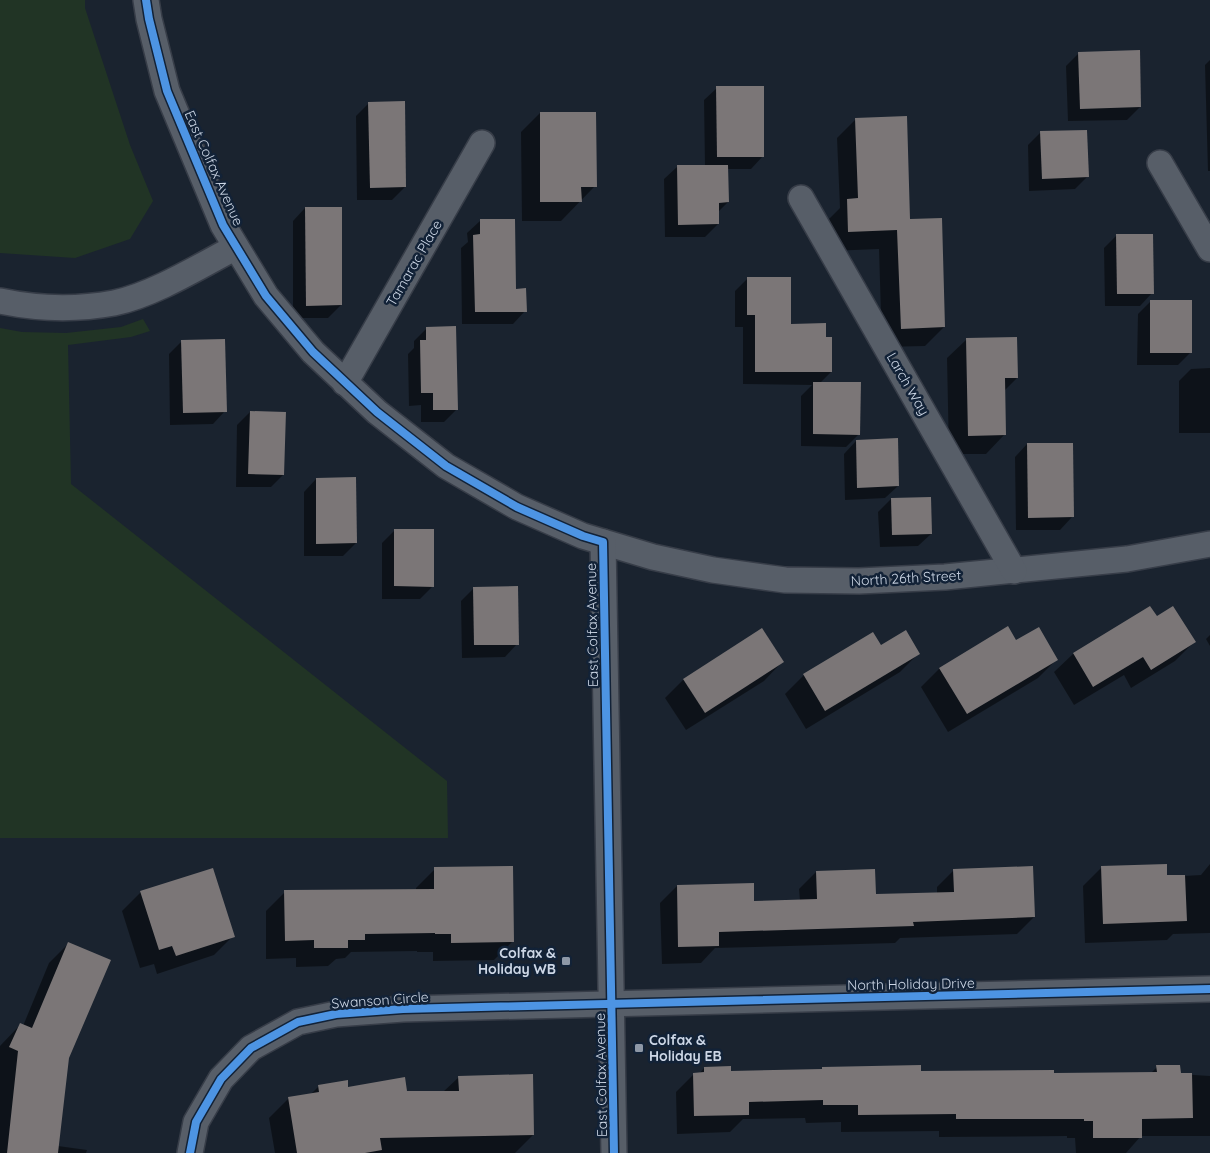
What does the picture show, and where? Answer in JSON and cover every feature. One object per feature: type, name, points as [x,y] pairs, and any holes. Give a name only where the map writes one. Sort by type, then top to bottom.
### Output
[{"type":"street","name":"East Colfax Avenue","points":[[146,0],[167,91],[223,226],[266,296],[312,352],[377,412],[446,466],[517,507],[583,536],[603,542],[614,1153]]},
{"type":"street","name":"Tamarac Place","points":[[345,382],[482,143]]},
{"type":"street","points":[[1160,164],[1210,249]]},
{"type":"street","name":"Larch Way","points":[[801,198],[1014,571]]},
{"type":"street","points":[[0,301],[23,306],[64,308],[115,302],[157,288],[236,248]]},
{"type":"street","name":"North 26th Street","points":[[603,542],[662,559],[713,570],[785,580],[859,582],[945,577],[1127,559],[1210,544]]},
{"type":"street","name":"North Holiday Drive","points":[[612,1005],[1210,989]]},
{"type":"street","name":"Swanson Circle","points":[[190,1153],[196,1122],[221,1079],[252,1048],[298,1022],[336,1014],[403,1010],[612,1005]]},
{"type":"green space","points":[[0,0],[85,0],[85,8],[130,145],[153,201],[130,239],[75,258],[0,253]]},
{"type":"green space","points":[[143,319],[150,331],[131,337],[68,345],[71,484],[447,781],[448,838],[0,838],[0,328],[22,332],[66,333],[121,327]]},
{"type":"building","points":[[1140,50],[1141,107],[1080,109],[1078,52]]},
{"type":"building","points":[[716,86],[764,86],[764,157],[717,157]]},
{"type":"building","points":[[405,101],[406,187],[370,188],[368,102]]},
{"type":"building","points":[[540,112],[596,112],[597,187],[581,187],[582,202],[540,202]]},
{"type":"building","points":[[907,116],[910,219],[942,218],[945,327],[901,329],[897,230],[848,232],[847,199],[858,198],[855,118]]},
{"type":"building","points":[[1087,130],[1089,177],[1042,179],[1040,131]]},
{"type":"building","points":[[677,165],[728,165],[729,202],[719,203],[719,224],[678,225]]},
{"type":"building","points":[[305,207],[342,207],[342,305],[306,306]]},
{"type":"building","points":[[480,219],[515,219],[516,289],[526,288],[527,312],[475,312],[473,235],[480,234]]},
{"type":"building","points":[[1116,234],[1153,234],[1154,294],[1117,294]]},
{"type":"building","points":[[747,277],[791,277],[791,324],[826,323],[826,337],[832,337],[832,372],[755,372],[755,315],[747,315]]},
{"type":"building","points":[[1150,300],[1192,300],[1192,353],[1150,353]]},
{"type":"building","points":[[456,326],[458,410],[433,410],[433,393],[421,393],[420,340],[426,340],[426,327]]},
{"type":"building","points":[[1017,337],[1018,378],[1005,378],[1006,435],[968,436],[966,338]]},
{"type":"building","points":[[225,339],[227,412],[183,413],[181,340]]},
{"type":"building","points":[[813,382],[861,382],[860,435],[813,434]]},
{"type":"building","points":[[250,411],[286,412],[284,475],[248,474]]},
{"type":"building","points":[[898,438],[899,486],[857,488],[856,440]]},
{"type":"building","points":[[1027,443],[1073,443],[1074,517],[1028,518]]},
{"type":"building","points":[[356,477],[357,543],[316,544],[316,478]]},
{"type":"building","points":[[931,497],[932,534],[892,535],[891,498]]},
{"type":"building","points":[[394,529],[434,529],[434,587],[394,586]]},
{"type":"building","points":[[518,586],[519,645],[474,645],[473,587]]},
{"type":"building","points":[[1150,606],[1157,616],[1173,606],[1196,642],[1151,670],[1143,657],[1093,687],[1073,653]]},
{"type":"building","points":[[1008,626],[1016,640],[1039,627],[1058,660],[967,714],[939,668]]},
{"type":"building","points":[[762,628],[784,662],[705,713],[683,679]]},
{"type":"building","points":[[906,630],[920,654],[825,711],[803,674],[873,632],[881,645]]},
{"type":"building","points":[[1167,864],[1167,875],[1185,875],[1187,921],[1103,924],[1101,866]]},
{"type":"building","points":[[513,866],[514,942],[451,943],[451,934],[435,933],[365,934],[365,940],[348,940],[348,948],[314,948],[314,940],[285,941],[284,890],[434,889],[434,867]]},
{"type":"building","points":[[1033,866],[1035,917],[913,922],[914,926],[719,932],[719,946],[678,947],[677,885],[754,883],[754,901],[817,899],[816,871],[875,869],[876,894],[954,892],[953,869]]},
{"type":"building","points":[[213,868],[235,937],[176,956],[172,946],[159,950],[140,891]]},
{"type":"building","points":[[68,942],[111,960],[69,1058],[58,1153],[7,1153],[18,1051],[9,1047],[20,1023],[32,1028]]},
{"type":"building","points":[[921,1065],[921,1071],[1054,1070],[1054,1073],[1157,1072],[1156,1065],[1180,1065],[1181,1073],[1192,1073],[1193,1118],[1142,1119],[1142,1138],[1093,1138],[1093,1121],[1084,1121],[1084,1119],[956,1119],[956,1114],[858,1115],[858,1105],[823,1105],[823,1100],[749,1102],[749,1115],[694,1116],[693,1073],[704,1072],[704,1067],[731,1066],[731,1071]]},
{"type":"building","points":[[533,1074],[534,1135],[380,1138],[382,1150],[365,1153],[297,1153],[288,1097],[319,1092],[318,1085],[348,1080],[348,1087],[405,1077],[407,1091],[459,1091],[458,1076]]},
{"type":"cycle path","points":[[146,0],[167,91],[223,225],[266,296],[313,352],[377,412],[446,466],[517,507],[583,536],[603,542],[614,1153]]},
{"type":"cycle path","points":[[190,1153],[196,1122],[221,1079],[251,1048],[298,1022],[336,1014],[403,1009],[1210,989]]},
{"type":"place","name":"Colfax & Holiday WB","points":[[566,961]]},
{"type":"place","name":"Colfax & Holiday EB","points":[[639,1048]]}]
